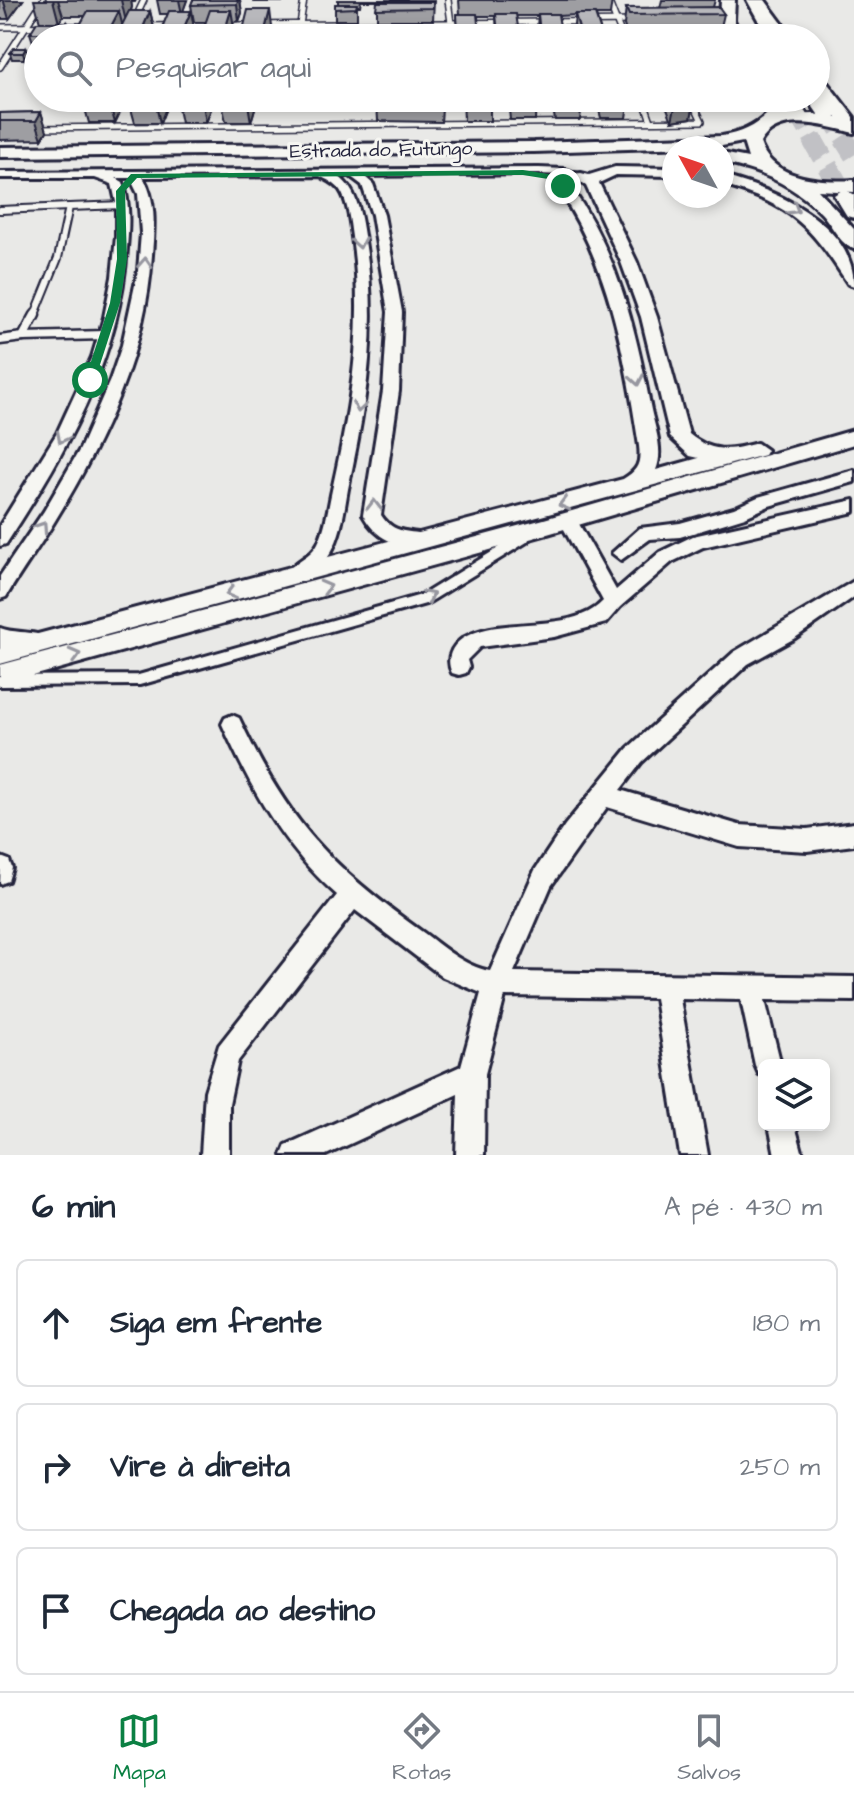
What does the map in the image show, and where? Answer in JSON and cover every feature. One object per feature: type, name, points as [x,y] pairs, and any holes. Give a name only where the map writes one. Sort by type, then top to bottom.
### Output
[{"type":"highway","points":[[737,0],[745,24]]},
{"type":"highway","points":[[756,0],[769,24]]},
{"type":"highway","points":[[825,112],[828,116]]},
{"type":"main road","points":[[728,0],[725,8],[728,24]]},
{"type":"main road","points":[[756,0],[775,24]]},
{"type":"main road","points":[[830,98],[854,127]]},
{"type":"main road","points":[[707,136],[737,125],[756,112]]},
{"type":"main road","points":[[775,112],[752,138],[753,153],[778,174],[815,195],[852,240]]},
{"type":"main road","name":"Estrada do Futungo","points":[[734,139],[784,121],[806,120],[854,127]]},
{"type":"main road","name":"Estrada do Futungo","points":[[0,152],[534,147],[662,156]]},
{"type":"main road","name":"Estrada do Futungo","points":[[0,159],[662,157]]},
{"type":"main road","points":[[734,160],[851,198]]},
{"type":"main road","points":[[734,169],[768,179],[814,203],[852,240]]},
{"type":"street","points":[[563,186],[568,178],[586,180],[606,172],[662,159]]},
{"type":"street","points":[[0,175],[556,171],[586,180],[634,275],[645,304],[680,437],[708,456],[730,457]]},
{"type":"street","points":[[523,172],[551,177],[563,186],[584,216],[618,304],[633,358],[650,453],[644,474],[622,488]]},
{"type":"street","points":[[369,188],[372,183],[392,173]]},
{"type":"street","points":[[275,581],[317,560],[326,545],[359,412],[367,330],[360,248],[346,187],[338,179],[318,174]]},
{"type":"street","points":[[346,187],[355,174]]},
{"type":"street","points":[[355,174],[369,188],[385,244],[394,299],[391,391],[372,515],[376,525],[400,539],[430,540]]},
{"type":"street","points":[[0,539],[60,442],[95,367],[106,335],[122,259],[122,198],[117,182],[97,175]]},
{"type":"street","points":[[0,592],[85,454],[134,335],[146,264],[147,225],[141,181],[134,175]]},
{"type":"street","points":[[122,198],[134,175]]},
{"type":"street","points":[[143,190],[156,181],[177,175]]},
{"type":"street","points":[[734,184],[764,193],[805,216],[835,246],[854,281]]},
{"type":"street","points":[[608,276],[622,283],[633,280],[634,275]]},
{"type":"street","points":[[618,304],[623,298],[631,297],[645,304]]},
{"type":"street","points":[[366,300],[373,307],[382,307],[390,305],[394,299]]},
{"type":"street","points":[[367,330],[374,323],[383,322],[394,330]]},
{"type":"street","points":[[106,335],[107,340],[115,343],[124,342],[134,335]]},
{"type":"street","points":[[95,367],[111,359],[123,362],[123,368]]},
{"type":"street","points":[[0,654],[622,488],[854,422]]},
{"type":"street","points":[[0,678],[544,527],[854,437]]},
{"type":"street","points":[[459,667],[457,657],[475,640],[554,629],[599,618],[682,540],[852,479]]},
{"type":"street","points":[[621,553],[646,533],[699,541],[854,506]]},
{"type":"street","points":[[568,520],[613,602]]},
{"type":"street","points":[[470,1155],[472,1074],[496,984],[543,878],[602,795],[635,755],[741,658],[788,632],[854,588]]},
{"type":"street","points":[[0,636],[25,643],[64,637]]},
{"type":"street","points":[[232,724],[258,781],[295,836],[322,866],[452,968],[475,980],[496,984],[854,989]]},
{"type":"street","points":[[602,795],[739,836],[807,840],[854,834]]},
{"type":"street","points":[[215,1155],[214,1107],[219,1077],[228,1054],[353,893]]},
{"type":"street","points":[[665,986],[694,1155]]},
{"type":"street","points":[[750,987],[767,1059]]},
{"type":"street","points":[[296,1155],[472,1074]]},
{"type":"street","points":[[783,1131],[789,1155]]},
{"type":"lane","points":[[27,24],[43,0]]},
{"type":"lane","points":[[133,24],[144,0]]},
{"type":"lane","points":[[304,0],[300,24],[647,21]]},
{"type":"lane","points":[[448,0],[451,23]]},
{"type":"lane","points":[[608,0],[617,24]]},
{"type":"lane","points":[[0,27],[24,27]]},
{"type":"lane","points":[[0,67],[24,29]]},
{"type":"lane","points":[[86,127],[93,112]]},
{"type":"lane","points":[[648,112],[651,121]]},
{"type":"lane","points":[[29,128],[702,121],[698,112]]},
{"type":"lane","points":[[0,210],[69,207],[122,198]]},
{"type":"lane","points":[[23,337],[48,292],[69,207]]},
{"type":"lane","points":[[0,340],[106,335]]},
{"type":"lane","points":[[0,678],[139,680],[425,599],[544,527]]},
{"type":"building","points":[[193,0],[238,0],[237,4],[191,5]]},
{"type":"building","points":[[377,2],[433,2],[433,8],[376,9]]},
{"type":"building","points":[[335,4],[357,4],[356,8],[335,9]]},
{"type":"building","points":[[719,7],[724,14],[629,15],[626,8]]},
{"type":"building","points":[[210,10],[231,10],[227,24],[205,24]]},
{"type":"building","points":[[248,10],[270,10],[266,24],[244,24]]},
{"type":"building","points":[[88,11],[119,11],[112,24],[81,24]]},
{"type":"building","points":[[129,11],[150,11],[145,24],[122,24]]},
{"type":"building","points":[[169,11],[191,11],[186,24],[164,24]]},
{"type":"building","points":[[457,14],[477,14],[478,24],[458,24]]},
{"type":"building","points":[[496,14],[516,14],[518,24],[497,24]]},
{"type":"building","points":[[538,14],[558,14],[560,24],[539,24]]},
{"type":"building","points":[[575,14],[595,14],[598,24],[578,24]]},
{"type":"building","points":[[37,22],[67,22],[66,24]]},
{"type":"building","points":[[14,48],[24,48],[23,53],[10,53]]},
{"type":"building","points":[[41,112],[36,121],[0,121],[0,113]]},
{"type":"tunnel","points":[[798,115],[813,141]]},
{"type":"tunnel","points":[[828,116],[845,141]]},
{"type":"tunnel","points":[[812,139],[844,195]]},
{"type":"tunnel","points":[[844,139],[854,155]]},
{"type":"route","points":[[90,380],[115,303],[122,259],[121,191],[134,175],[523,172],[551,177],[563,186]]}]
